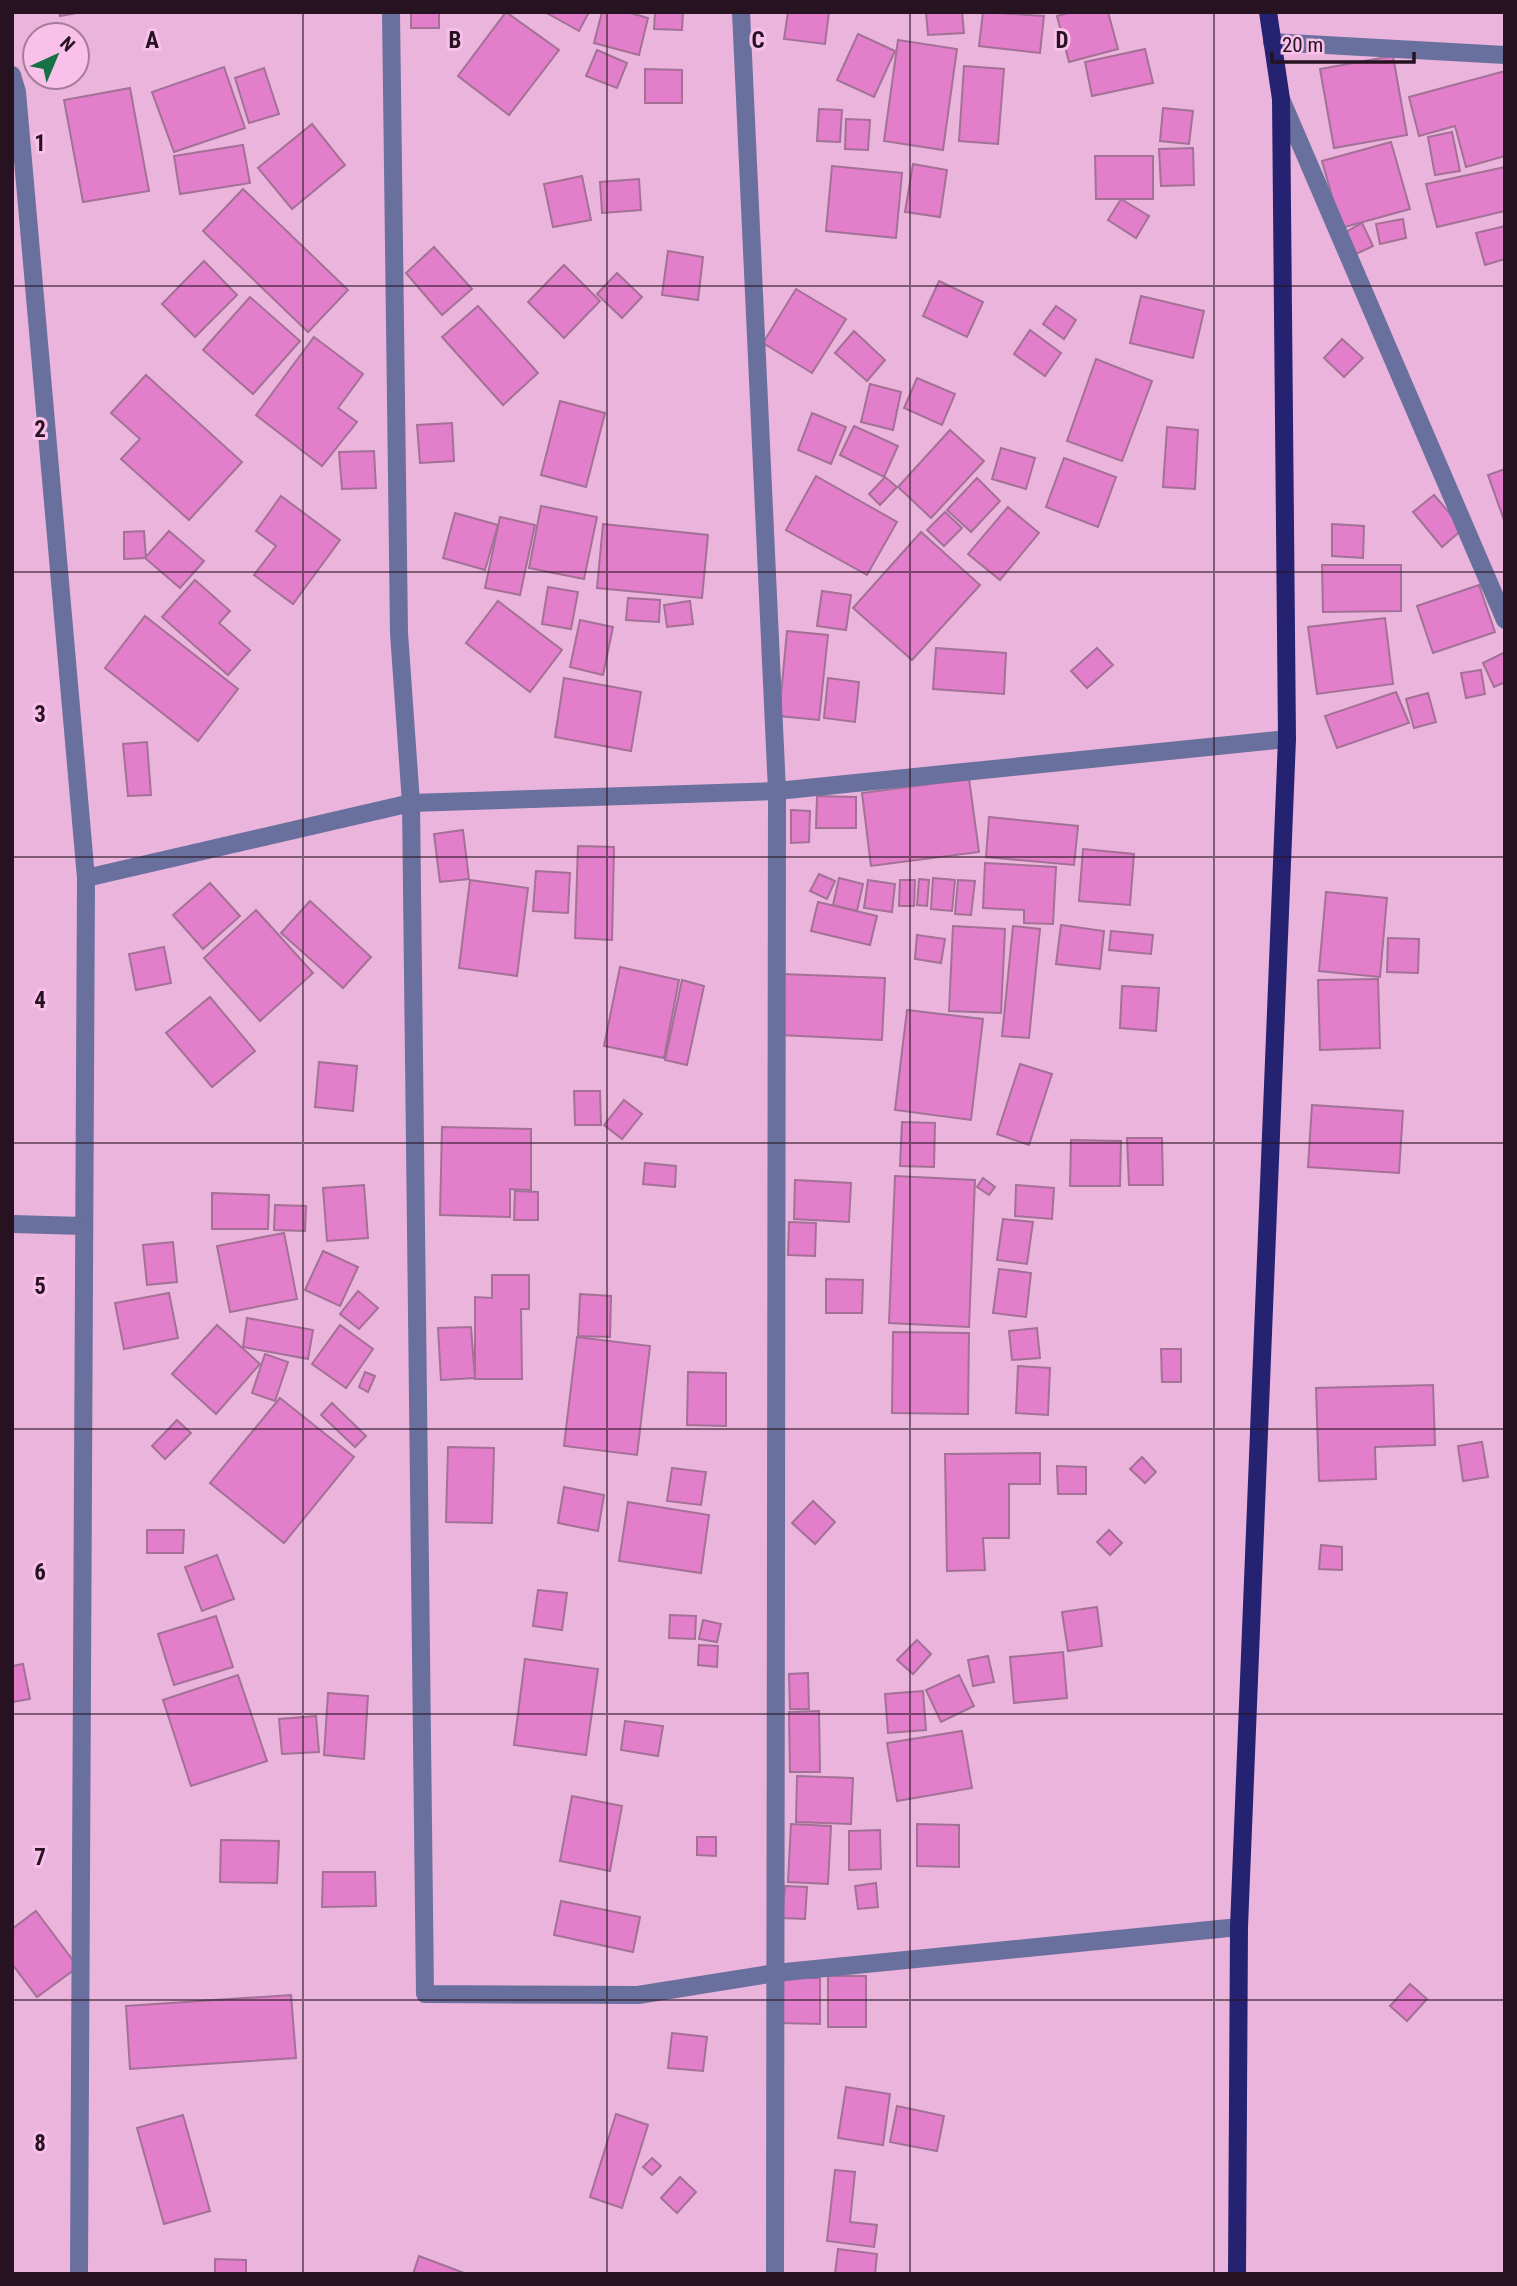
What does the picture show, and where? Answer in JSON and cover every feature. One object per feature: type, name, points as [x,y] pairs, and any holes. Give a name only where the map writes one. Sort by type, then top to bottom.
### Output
[{"type":"main road","points":[[1237,2274],[1240,1927],[1287,739],[1281,99],[1268,12]]},
{"type":"street","points":[[391,12],[399,633],[411,803],[425,1993],[638,1995],[775,1973],[1240,1927]]},
{"type":"street","points":[[741,12],[777,791],[775,2274]]},
{"type":"street","points":[[1272,42],[1505,55]]},
{"type":"street","points":[[12,75],[17,92],[86,878],[79,2274]]},
{"type":"street","points":[[1281,99],[1505,620]]},
{"type":"street","points":[[86,878],[411,803],[777,791],[1287,739]]},
{"type":"street","points":[[12,1224],[84,1226]]},
{"type":"building","points":[[59,12],[82,12],[60,16]]},
{"type":"building","points":[[411,12],[439,12],[439,28],[411,28]]},
{"type":"building","points":[[506,12],[559,50],[509,115],[458,76]]},
{"type":"building","points":[[545,12],[589,12],[579,31]]},
{"type":"building","points":[[602,12],[627,12],[648,18],[639,55],[594,43]]},
{"type":"building","points":[[655,12],[683,12],[682,30],[654,29]]},
{"type":"building","points":[[788,12],[829,12],[825,44],[784,39]]},
{"type":"building","points":[[926,12],[962,12],[964,33],[928,35]]},
{"type":"building","points":[[983,12],[1044,16],[1040,53],[979,46]]},
{"type":"building","points":[[1072,12],[1108,12],[1118,49],[1069,62],[1057,16]]},
{"type":"building","points":[[858,34],[895,51],[874,97],[837,80]]},
{"type":"building","points":[[898,40],[957,49],[943,150],[884,141]]},
{"type":"building","points":[[1145,49],[1153,83],[1092,96],[1085,62]]},
{"type":"building","points":[[597,50],[627,63],[617,88],[586,76]]},
{"type":"building","points":[[1393,56],[1407,135],[1334,148],[1320,69]]},
{"type":"building","points":[[964,66],[1004,69],[998,144],[959,141]]},
{"type":"building","points":[[224,67],[245,128],[174,152],[152,92]]},
{"type":"building","points":[[264,68],[279,114],[249,123],[235,78]]},
{"type":"building","points":[[645,69],[682,70],[682,103],[645,103]]},
{"type":"building","points":[[1505,71],[1505,156],[1466,167],[1455,126],[1419,136],[1409,97]]},
{"type":"building","points":[[130,88],[149,191],[83,202],[64,100]]},
{"type":"building","points":[[1163,108],[1193,111],[1189,144],[1160,141]]},
{"type":"building","points":[[819,109],[842,110],[840,142],[817,141]]},
{"type":"building","points":[[846,119],[870,120],[868,150],[845,149]]},
{"type":"building","points":[[312,124],[345,165],[292,209],[258,168]]},
{"type":"building","points":[[1452,132],[1460,171],[1435,175],[1428,137]]},
{"type":"building","points":[[1391,142],[1410,209],[1341,228],[1322,161]]},
{"type":"building","points":[[243,145],[250,183],[180,194],[174,156]]},
{"type":"building","points":[[1193,148],[1194,185],[1161,186],[1159,149]]},
{"type":"building","points":[[1095,156],[1153,156],[1153,199],[1096,199]]},
{"type":"building","points":[[913,164],[947,170],[940,217],[905,212]]},
{"type":"building","points":[[832,166],[902,173],[896,238],[826,231]]},
{"type":"building","points":[[1505,167],[1505,211],[1437,227],[1426,184]]},
{"type":"building","points":[[582,176],[591,220],[553,227],[544,184]]},
{"type":"building","points":[[639,179],[641,210],[602,213],[600,182]]},
{"type":"building","points":[[243,189],[348,290],[308,332],[203,231]]},
{"type":"building","points":[[1121,199],[1149,216],[1136,238],[1108,220]]},
{"type":"building","points":[[1403,219],[1406,238],[1380,244],[1376,224]]},
{"type":"building","points":[[1362,223],[1373,246],[1354,255],[1344,233]]},
{"type":"building","points":[[1505,226],[1505,259],[1485,265],[1476,233]]},
{"type":"building","points":[[434,247],[472,289],[442,315],[406,273]]},
{"type":"building","points":[[668,251],[703,257],[698,300],[662,295]]},
{"type":"building","points":[[204,261],[237,295],[195,337],[162,304]]},
{"type":"building","points":[[564,265],[600,301],[564,338],[528,302]]},
{"type":"building","points":[[617,273],[642,297],[622,318],[597,294]]},
{"type":"building","points":[[939,281],[983,302],[967,337],[923,316]]},
{"type":"building","points":[[796,289],[846,319],[812,373],[763,343]]},
{"type":"building","points":[[1141,296],[1204,311],[1193,358],[1130,343]]},
{"type":"building","points":[[250,297],[300,341],[253,394],[203,350]]},
{"type":"building","points":[[478,306],[538,373],[503,405],[442,337]]},
{"type":"building","points":[[1056,306],[1076,320],[1064,339],[1043,324]]},
{"type":"building","points":[[1030,330],[1061,353],[1045,376],[1014,354]]},
{"type":"building","points":[[854,331],[885,360],[867,381],[835,353]]},
{"type":"building","points":[[314,337],[363,374],[338,408],[357,422],[322,466],[256,415]]},
{"type":"building","points":[[1342,339],[1363,358],[1344,377],[1324,358]]},
{"type":"building","points":[[1096,359],[1152,381],[1122,461],[1067,441]]},
{"type":"building","points":[[146,375],[242,462],[189,520],[121,459],[140,439],[111,413]]},
{"type":"building","points":[[917,378],[955,394],[942,425],[904,408]]},
{"type":"building","points":[[870,384],[901,392],[893,430],[861,422]]},
{"type":"building","points":[[560,401],[605,413],[586,487],[541,475]]},
{"type":"building","points":[[812,413],[846,427],[831,464],[798,450]]},
{"type":"building","points":[[452,423],[454,461],[420,463],[417,425]]},
{"type":"building","points":[[854,426],[898,446],[884,477],[840,455]]},
{"type":"building","points":[[1167,427],[1198,430],[1195,489],[1163,487]]},
{"type":"building","points":[[950,430],[984,461],[931,518],[898,487]]},
{"type":"building","points":[[1001,448],[1035,458],[1026,489],[992,479]]},
{"type":"building","points":[[374,451],[376,488],[342,489],[339,452]]},
{"type":"building","points":[[1064,458],[1116,477],[1098,527],[1046,507]]},
{"type":"building","points":[[1505,469],[1505,523],[1488,475]]},
{"type":"building","points":[[816,476],[897,522],[867,575],[786,530]]},
{"type":"building","points":[[885,477],[897,487],[880,505],[869,494]]},
{"type":"building","points":[[977,478],[1000,501],[971,532],[947,510]]},
{"type":"building","points":[[1434,495],[1463,529],[1442,547],[1413,512]]},
{"type":"building","points":[[281,496],[340,540],[293,604],[254,575],[276,546],[256,531]]},
{"type":"building","points":[[541,506],[597,517],[584,579],[529,568]]},
{"type":"building","points":[[1008,507],[1039,533],[1000,580],[968,554]]},
{"type":"building","points":[[945,512],[962,528],[944,546],[927,530]]},
{"type":"building","points":[[455,513],[498,525],[485,570],[443,558]]},
{"type":"building","points":[[500,517],[535,525],[520,595],[485,588]]},
{"type":"building","points":[[603,524],[708,535],[702,598],[597,588]]},
{"type":"building","points":[[1332,524],[1364,526],[1363,558],[1332,556]]},
{"type":"building","points":[[144,531],[146,558],[124,559],[124,532]]},
{"type":"building","points":[[169,531],[204,561],[180,588],[145,558]]},
{"type":"building","points":[[921,532],[980,585],[912,660],[853,608]]},
{"type":"building","points":[[1322,565],[1401,565],[1401,611],[1323,612]]},
{"type":"building","points":[[195,580],[230,611],[219,623],[250,650],[228,675],[162,617]]},
{"type":"building","points":[[1479,585],[1495,632],[1433,653],[1417,606]]},
{"type":"building","points":[[548,587],[578,592],[571,629],[542,624]]},
{"type":"building","points":[[822,591],[851,595],[846,630],[817,626]]},
{"type":"building","points":[[628,598],[660,600],[659,622],[626,620]]},
{"type":"building","points":[[498,601],[562,650],[530,692],[466,643]]},
{"type":"building","points":[[690,601],[693,624],[667,627],[664,605]]},
{"type":"building","points":[[145,616],[238,689],[198,741],[105,668]]},
{"type":"building","points":[[1385,618],[1393,684],[1317,694],[1308,627]]},
{"type":"building","points":[[580,620],[613,627],[603,675],[570,667]]},
{"type":"building","points":[[787,631],[828,635],[819,720],[779,716]]},
{"type":"building","points":[[936,648],[1006,653],[1004,694],[933,689]]},
{"type":"building","points":[[1097,648],[1113,665],[1087,688],[1071,671]]},
{"type":"building","points":[[1505,652],[1505,682],[1494,687],[1483,663]]},
{"type":"building","points":[[1481,670],[1485,694],[1466,698],[1461,673]]},
{"type":"building","points":[[564,678],[641,692],[631,751],[555,737]]},
{"type":"building","points":[[828,678],[859,682],[855,722],[824,718]]},
{"type":"building","points":[[1396,692],[1409,723],[1337,748],[1325,716]]},
{"type":"building","points":[[1428,693],[1436,722],[1414,728],[1406,699]]},
{"type":"building","points":[[147,742],[151,795],[128,796],[123,744]]},
{"type":"building","points":[[969,779],[979,852],[871,866],[862,793]]},
{"type":"building","points":[[817,796],[856,797],[856,828],[816,828]]},
{"type":"building","points":[[791,810],[810,811],[809,842],[791,843]]},
{"type":"building","points":[[989,817],[1078,826],[1074,865],[986,857]]},
{"type":"building","points":[[463,830],[469,879],[440,882],[434,834]]},
{"type":"building","points":[[578,846],[614,847],[612,940],[575,938]]},
{"type":"building","points":[[1083,849],[1134,854],[1130,905],[1079,901]]},
{"type":"building","points":[[985,863],[1056,867],[1053,924],[1024,923],[1024,910],[983,908]]},
{"type":"building","points":[[536,871],[570,873],[568,913],[533,911]]},
{"type":"building","points":[[819,874],[835,881],[827,899],[810,891]]},
{"type":"building","points":[[839,878],[863,884],[857,911],[833,905]]},
{"type":"building","points":[[933,878],[955,880],[952,911],[931,909]]},
{"type":"building","points":[[919,879],[929,880],[927,906],[917,905]]},
{"type":"building","points":[[470,880],[528,888],[517,976],[459,968]]},
{"type":"building","points":[[868,880],[895,884],[892,912],[864,908]]},
{"type":"building","points":[[900,880],[915,880],[914,906],[899,906]]},
{"type":"building","points":[[958,880],[975,881],[971,915],[955,914]]},
{"type":"building","points":[[210,883],[240,916],[203,949],[173,915]]},
{"type":"building","points":[[1326,892],[1387,898],[1380,977],[1319,971]]},
{"type":"building","points":[[310,901],[371,957],[343,988],[281,933]]},
{"type":"building","points":[[818,902],[877,916],[870,945],[811,931]]},
{"type":"building","points":[[256,910],[313,973],[260,1021],[204,958]]},
{"type":"building","points":[[1061,925],[1104,931],[1100,969],[1056,964]]},
{"type":"building","points":[[953,926],[1005,929],[1001,1013],[949,1011]]},
{"type":"building","points":[[1013,926],[1040,929],[1029,1038],[1002,1036]]},
{"type":"building","points":[[1111,931],[1153,935],[1151,954],[1109,950]]},
{"type":"building","points":[[917,935],[945,939],[941,963],[915,959]]},
{"type":"building","points":[[1388,938],[1419,939],[1418,973],[1387,972]]},
{"type":"building","points":[[164,947],[171,983],[136,990],[129,954]]},
{"type":"building","points":[[620,967],[679,980],[664,1058],[604,1046]]},
{"type":"building","points":[[783,974],[885,978],[882,1040],[780,1035]]},
{"type":"building","points":[[1378,979],[1380,1048],[1320,1050],[1318,980]]},
{"type":"building","points":[[682,980],[704,986],[687,1065],[665,1060]]},
{"type":"building","points":[[1122,986],[1159,988],[1156,1031],[1120,1028]]},
{"type":"building","points":[[210,997],[255,1051],[212,1087],[166,1033]]},
{"type":"building","points":[[907,1010],[983,1019],[971,1120],[895,1110]]},
{"type":"building","points":[[319,1062],[357,1066],[353,1111],[315,1107]]},
{"type":"building","points":[[1020,1064],[1052,1074],[1029,1145],[997,1134]]},
{"type":"building","points":[[574,1091],[600,1091],[601,1125],[575,1125]]},
{"type":"building","points":[[624,1100],[642,1114],[622,1139],[604,1125]]},
{"type":"building","points":[[1312,1105],[1403,1111],[1399,1173],[1308,1167]]},
{"type":"building","points":[[902,1122],[935,1123],[934,1167],[900,1166]]},
{"type":"building","points":[[442,1127],[531,1129],[531,1190],[510,1189],[510,1217],[440,1215]]},
{"type":"building","points":[[1127,1138],[1162,1138],[1163,1185],[1129,1185]]},
{"type":"building","points":[[1071,1140],[1121,1141],[1120,1186],[1070,1186]]},
{"type":"building","points":[[645,1163],[676,1166],[675,1187],[643,1184]]},
{"type":"building","points":[[895,1176],[975,1180],[969,1327],[889,1323]]},
{"type":"building","points":[[983,1178],[995,1187],[989,1195],[977,1187]]},
{"type":"building","points":[[795,1180],[851,1183],[849,1222],[794,1219]]},
{"type":"building","points":[[364,1185],[368,1238],[327,1241],[323,1188]]},
{"type":"building","points":[[1016,1185],[1054,1188],[1052,1219],[1015,1216]]},
{"type":"building","points":[[515,1191],[538,1192],[538,1220],[514,1220]]},
{"type":"building","points":[[212,1193],[269,1195],[268,1229],[212,1229]]},
{"type":"building","points":[[275,1205],[306,1206],[305,1231],[274,1230]]},
{"type":"building","points":[[1003,1219],[1033,1222],[1027,1264],[997,1260]]},
{"type":"building","points":[[789,1222],[816,1223],[815,1256],[788,1255]]},
{"type":"building","points":[[284,1233],[297,1299],[230,1312],[217,1246]]},
{"type":"building","points":[[173,1242],[177,1282],[147,1285],[143,1245]]},
{"type":"building","points":[[323,1251],[358,1267],[340,1306],[305,1290]]},
{"type":"building","points":[[999,1269],[1031,1273],[1026,1317],[993,1313]]},
{"type":"building","points":[[492,1275],[529,1275],[529,1309],[521,1309],[522,1379],[475,1379],[475,1297],[492,1298]]},
{"type":"building","points":[[826,1279],[863,1280],[862,1313],[826,1313]]},
{"type":"building","points":[[358,1291],[378,1308],[359,1329],[340,1314]]},
{"type":"building","points":[[169,1293],[178,1338],[124,1349],[115,1303]]},
{"type":"building","points":[[580,1294],[611,1296],[610,1337],[578,1336]]},
{"type":"building","points":[[247,1318],[313,1330],[308,1359],[243,1347]]},
{"type":"building","points":[[217,1325],[260,1364],[216,1414],[172,1374]]},
{"type":"building","points":[[340,1325],[373,1349],[346,1388],[312,1364]]},
{"type":"building","points":[[471,1327],[475,1378],[441,1380],[438,1328]]},
{"type":"building","points":[[1037,1328],[1040,1358],[1012,1360],[1009,1331]]},
{"type":"building","points":[[893,1332],[969,1333],[968,1414],[892,1413]]},
{"type":"building","points":[[577,1337],[650,1346],[637,1455],[564,1446]]},
{"type":"building","points":[[1161,1349],[1181,1349],[1181,1382],[1162,1382]]},
{"type":"building","points":[[265,1354],[288,1362],[275,1401],[252,1393]]},
{"type":"building","points":[[1018,1366],[1050,1368],[1048,1415],[1016,1413]]},
{"type":"building","points":[[365,1372],[375,1376],[368,1392],[359,1387]]},
{"type":"building","points":[[688,1372],[726,1373],[726,1426],[687,1425]]},
{"type":"building","points":[[1433,1385],[1435,1445],[1375,1447],[1376,1479],[1319,1481],[1316,1388]]},
{"type":"building","points":[[280,1398],[354,1457],[284,1543],[210,1483]]},
{"type":"building","points":[[332,1403],[366,1436],[355,1447],[321,1415]]},
{"type":"building","points":[[177,1420],[191,1433],[165,1459],[152,1446]]},
{"type":"building","points":[[1482,1442],[1488,1477],[1463,1481],[1458,1446]]},
{"type":"building","points":[[448,1447],[494,1448],[492,1523],[446,1522]]},
{"type":"building","points":[[1040,1453],[1040,1484],[1009,1484],[1009,1538],[983,1538],[985,1570],[947,1571],[945,1454]]},
{"type":"building","points":[[1142,1457],[1156,1472],[1145,1483],[1130,1469]]},
{"type":"building","points":[[1057,1466],[1086,1467],[1086,1494],[1058,1494]]},
{"type":"building","points":[[672,1468],[706,1472],[701,1505],[667,1501]]},
{"type":"building","points":[[564,1487],[604,1495],[598,1531],[558,1523]]},
{"type":"building","points":[[813,1501],[835,1522],[815,1544],[792,1523]]},
{"type":"building","points":[[628,1502],[709,1515],[701,1573],[619,1561]]},
{"type":"building","points":[[147,1530],[184,1530],[183,1553],[147,1553]]},
{"type":"building","points":[[1109,1530],[1122,1543],[1110,1555],[1097,1542]]},
{"type":"building","points":[[1321,1545],[1342,1547],[1342,1570],[1319,1569]]},
{"type":"building","points":[[217,1555],[234,1599],[202,1611],[185,1567]]},
{"type":"building","points":[[538,1590],[567,1593],[562,1630],[533,1626]]},
{"type":"building","points":[[1097,1607],[1102,1646],[1068,1651],[1062,1612]]},
{"type":"building","points":[[670,1615],[696,1616],[695,1639],[669,1638]]},
{"type":"building","points":[[216,1616],[233,1667],[174,1685],[158,1634]]},
{"type":"building","points":[[703,1620],[721,1624],[717,1642],[699,1639]]},
{"type":"building","points":[[917,1640],[931,1654],[913,1674],[897,1660]]},
{"type":"building","points":[[699,1645],[718,1646],[717,1667],[698,1665]]},
{"type":"building","points":[[1063,1652],[1067,1698],[1014,1703],[1010,1657]]},
{"type":"building","points":[[988,1656],[994,1682],[973,1686],[968,1660]]},
{"type":"building","points":[[525,1659],[598,1669],[586,1755],[514,1745]]},
{"type":"building","points":[[23,1664],[30,1699],[12,1702],[12,1666]]},
{"type":"building","points":[[808,1673],[809,1709],[790,1709],[789,1674]]},
{"type":"building","points":[[238,1675],[267,1761],[191,1786],[163,1700]]},
{"type":"building","points":[[959,1675],[974,1706],[941,1722],[926,1690]]},
{"type":"building","points":[[923,1691],[926,1730],[888,1733],[885,1694]]},
{"type":"building","points":[[328,1693],[368,1696],[364,1759],[324,1755]]},
{"type":"building","points":[[819,1711],[820,1772],[790,1772],[789,1712]]},
{"type":"building","points":[[316,1716],[319,1752],[282,1754],[279,1719]]},
{"type":"building","points":[[625,1721],[663,1726],[658,1756],[621,1750]]},
{"type":"building","points":[[962,1731],[972,1788],[897,1801],[887,1743]]},
{"type":"building","points":[[797,1776],[853,1778],[851,1824],[796,1822]]},
{"type":"building","points":[[572,1796],[622,1806],[610,1871],[560,1861]]},
{"type":"building","points":[[791,1824],[831,1826],[828,1884],[788,1882]]},
{"type":"building","points":[[917,1824],[959,1825],[959,1867],[917,1866]]},
{"type":"building","points":[[880,1830],[881,1869],[849,1870],[849,1831]]},
{"type":"building","points":[[697,1837],[716,1837],[716,1856],[697,1855]]},
{"type":"building","points":[[221,1840],[279,1841],[277,1883],[220,1882]]},
{"type":"building","points":[[323,1872],[375,1872],[376,1906],[322,1907]]},
{"type":"building","points":[[876,1883],[878,1907],[858,1909],[855,1886]]},
{"type":"building","points":[[785,1886],[807,1887],[805,1919],[782,1918]]},
{"type":"building","points":[[561,1901],[640,1917],[633,1952],[554,1935]]},
{"type":"building","points":[[36,1911],[78,1967],[37,1997],[12,1964],[12,1929]]},
{"type":"building","points":[[828,1976],[866,1976],[866,2027],[828,2027]]},
{"type":"building","points":[[780,1978],[820,1978],[820,2024],[780,2023]]},
{"type":"building","points":[[1410,1984],[1427,1999],[1407,2021],[1390,2006]]},
{"type":"building","points":[[291,1995],[296,2058],[130,2069],[126,2006]]},
{"type":"building","points":[[672,2033],[707,2037],[703,2071],[668,2068]]},
{"type":"building","points":[[846,2087],[890,2094],[883,2145],[838,2138]]},
{"type":"building","points":[[897,2106],[944,2116],[937,2151],[890,2142]]},
{"type":"building","points":[[616,2114],[648,2125],[622,2208],[590,2197]]},
{"type":"building","points":[[183,2115],[210,2211],[164,2224],[137,2128]]},
{"type":"building","points":[[652,2158],[661,2166],[652,2175],[643,2167]]},
{"type":"building","points":[[835,2170],[855,2172],[850,2222],[877,2225],[874,2247],[827,2241]]},
{"type":"building","points":[[680,2177],[696,2192],[677,2213],[661,2198]]},
{"type":"building","points":[[838,2249],[877,2254],[875,2274],[835,2274]]},
{"type":"building","points":[[419,2256],[464,2273],[413,2274]]},
{"type":"building","points":[[215,2259],[246,2260],[246,2274],[215,2274]]}]
